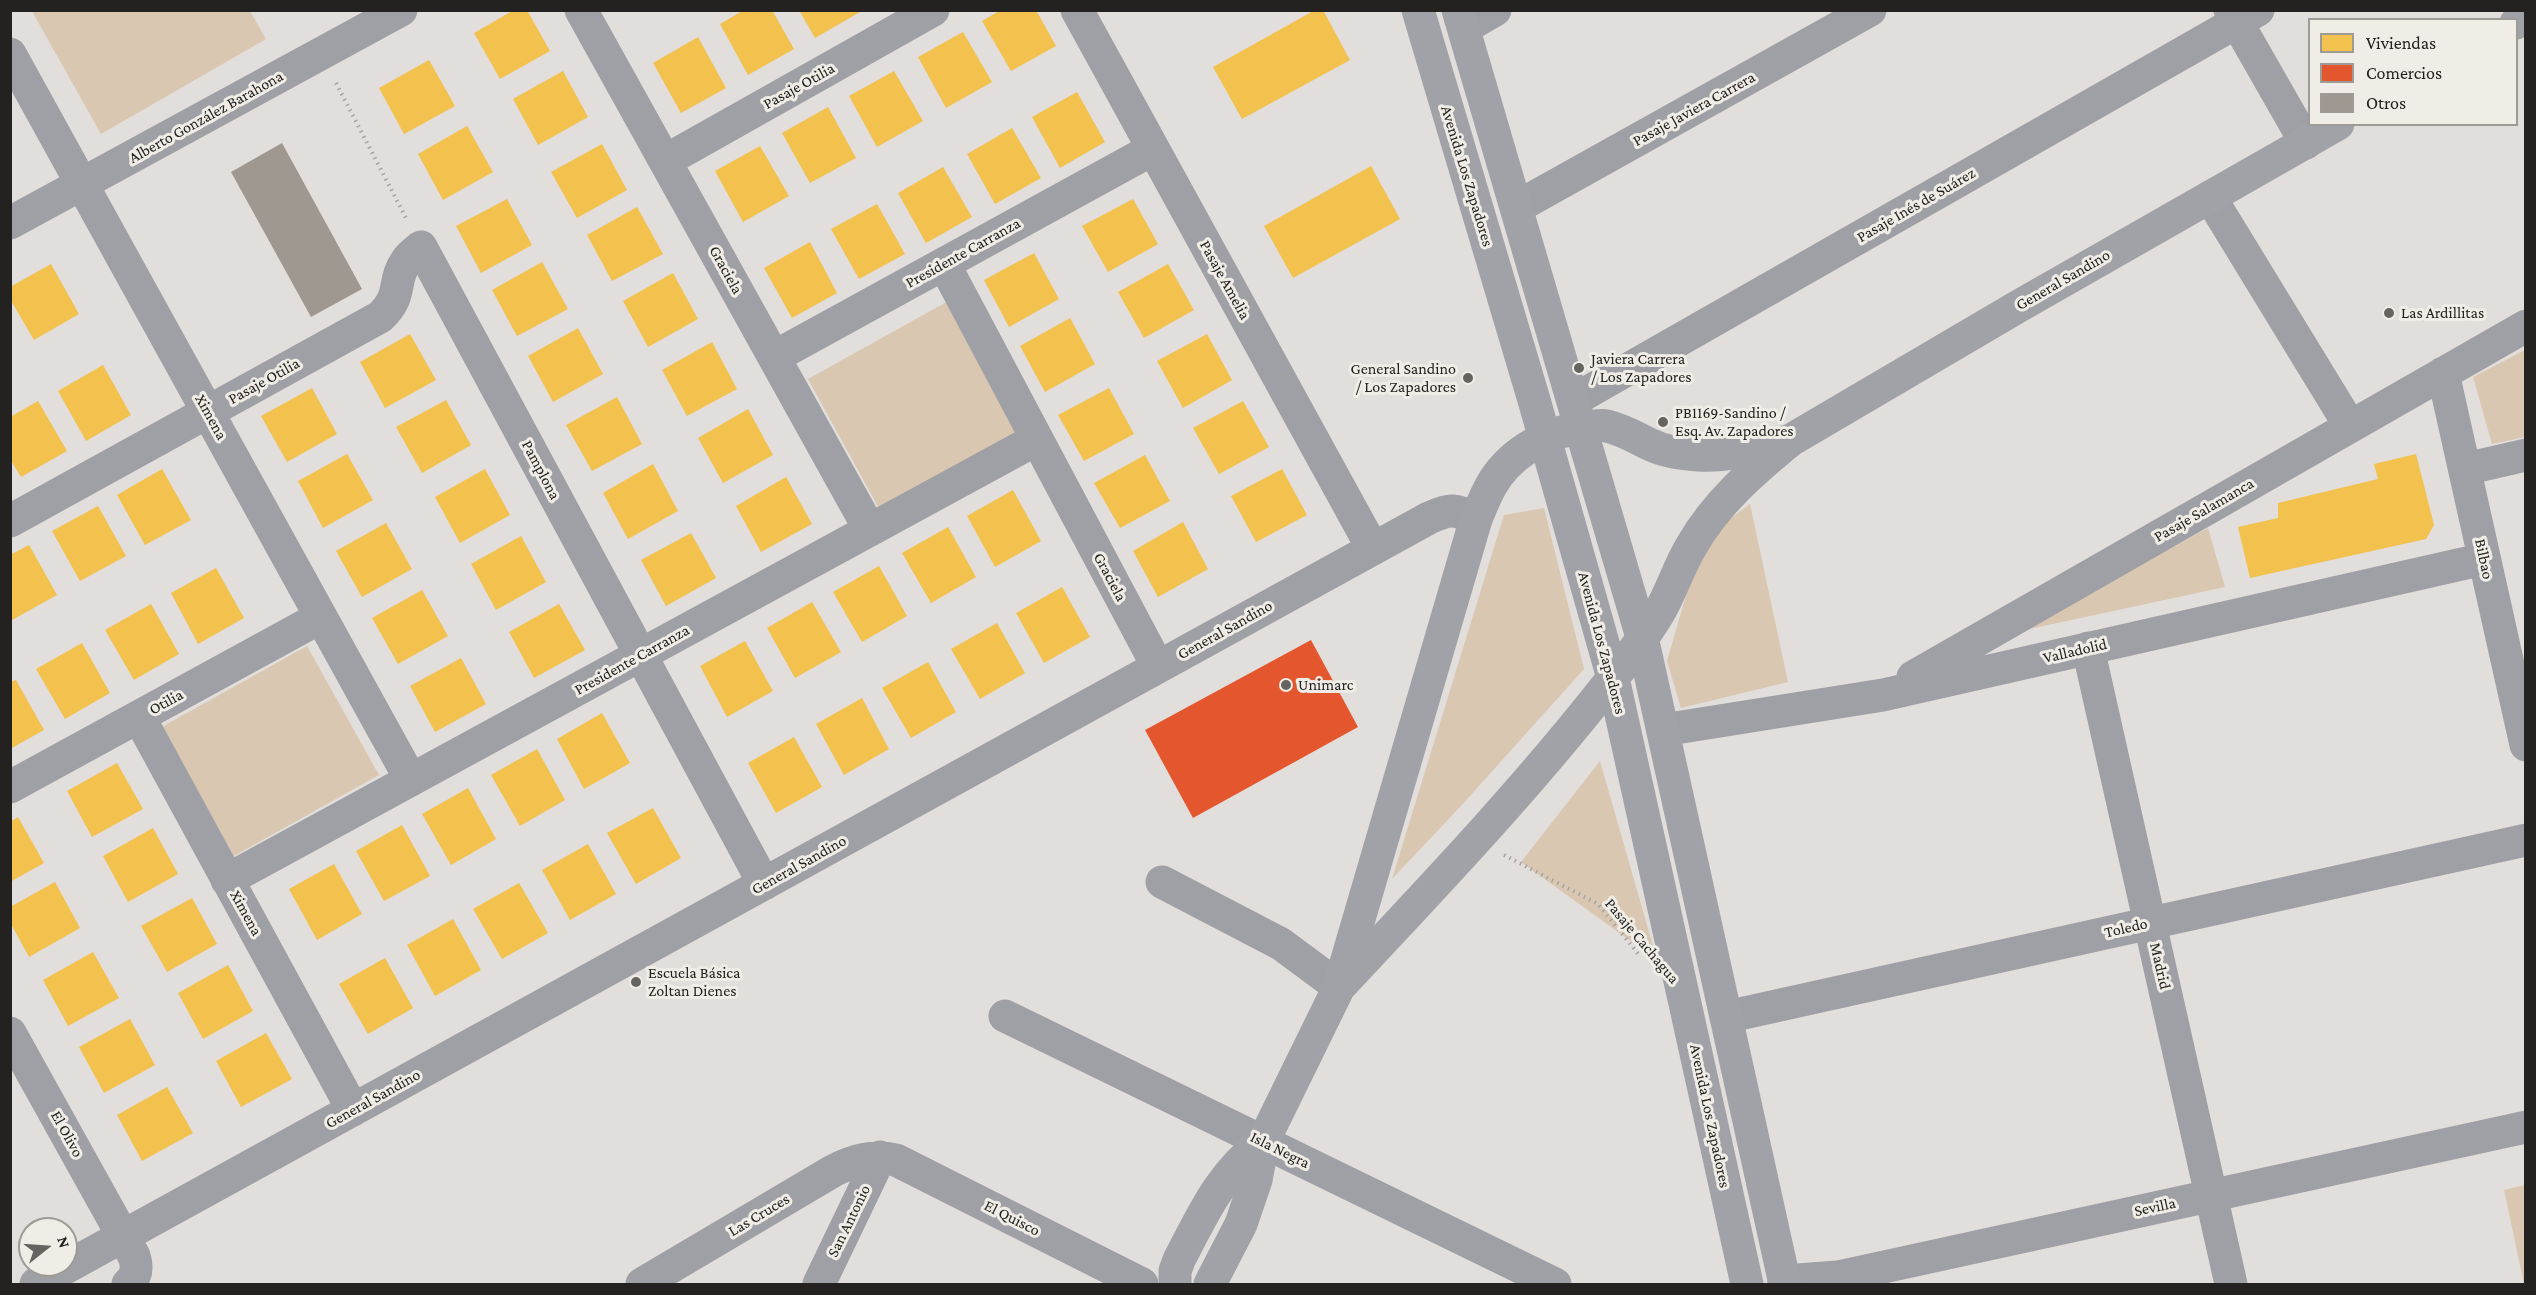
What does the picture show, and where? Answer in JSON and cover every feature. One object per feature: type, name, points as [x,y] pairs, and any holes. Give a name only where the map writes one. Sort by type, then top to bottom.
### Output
[{"type":"main road","name":"Avenida Los Zapadores","points":[[1418,10],[1545,438],[1613,678],[1747,1284]]},
{"type":"main road","points":[[1461,19],[1642,637],[1784,1283]]},
{"type":"main road","name":"General Sandino","points":[[1339,987],[1476,841],[1613,678],[1659,612],[1691,546],[1709,519],[1736,488],[1791,440],[2019,306],[2335,126]]},
{"type":"main road","name":"General Sandino","points":[[1339,987],[1476,519],[1491,484],[1506,465],[1524,450],[1563,431],[1578,414],[1604,426],[1630,433],[1650,445],[1698,455],[1731,454],[1791,440]]},
{"type":"main road","points":[[1371,878],[1416,905]]},
{"type":"main road","points":[[1210,1284],[1241,1224],[1256,1180],[1263,1142],[1339,987]]},
{"type":"main road","points":[[1175,1284],[1179,1260],[1213,1195],[1237,1164],[1263,1142]]},
{"type":"street","name":"Alberto González Barahona","points":[[10,223],[401,10]]},
{"type":"street","name":"Graciela","points":[[581,10],[870,530]]},
{"type":"street","name":"Pasaje Otilia","points":[[665,161],[933,10]]},
{"type":"street","name":"Pasaje Amelia","points":[[1077,10],[1373,549]]},
{"type":"street","points":[[1461,19],[1496,10]]},
{"type":"street","name":"Pasaje Javiera Carrera","points":[[1517,207],[1870,10]]},
{"type":"street","points":[[2242,14],[2306,143]]},
{"type":"street","name":"Pasaje Inés de Suárez","points":[[1578,414],[2242,14]]},
{"type":"street","name":"Ximena","points":[[10,54],[411,780]]},
{"type":"street","name":"Presidente Carranza","points":[[774,357],[1153,149]]},
{"type":"street","points":[[2210,197],[2350,426]]},
{"type":"street","name":"Pasaje Otilia","points":[[10,521],[380,317],[390,308],[396,298],[403,266],[408,258],[421,247]]},
{"type":"street","name":"Pamplona","points":[[421,247],[764,884]]},
{"type":"street","name":"Graciela","points":[[944,264],[1158,667]]},
{"type":"street","name":"Pasaje Salamanca","points":[[1883,695],[2526,326]]},
{"type":"street","name":"Bilbao","points":[[2443,373],[2484,559],[2520,696],[2526,745]]},
{"type":"street","name":"Presidente Carranza","points":[[227,880],[1037,439]]},
{"type":"street","points":[[2464,469],[2526,455]]},
{"type":"street","name":"General Sandino","points":[[36,1284],[1373,549],[1443,512],[1456,510],[1476,519]]},
{"type":"street","name":"Valladolid","points":[[1663,730],[1883,695],[2484,559]]},
{"type":"street","name":"Otilia","points":[[10,787],[321,617]]},
{"type":"street","name":"Madrid","points":[[2088,648],[2231,1284]]},
{"type":"street","name":"Ximena","points":[[139,717],[353,1110]]},
{"type":"street","name":"Toledo","points":[[1726,1017],[2526,840]]},
{"type":"street","points":[[1161,882],[1281,944],[1339,987]]},
{"type":"street","name":"Isla Negra","points":[[1005,1016],[1555,1284]]},
{"type":"street","name":"El Olivo","points":[[10,1033],[124,1236]]},
{"type":"street","name":"Sevilla","points":[[1784,1283],[1838,1277],[2526,1127]]},
{"type":"street","name":"Las Cruces","points":[[642,1284],[833,1171],[859,1160],[880,1157]]},
{"type":"street","name":"San Antonio","points":[[819,1284],[880,1157]]},
{"type":"street","name":"El Quisco","points":[[880,1157],[896,1160],[1142,1284]]},
{"type":"street","points":[[124,1236],[137,1265],[136,1275],[128,1284]]},
{"type":"path","points":[[321,54],[421,247]]},
{"type":"path","name":"Pasaje Cachagua","points":[[1476,841],[1598,904],[1643,959]]},
{"type":"shaded area","points":[[37,10],[250,11],[266,39],[101,134],[33,13]]},
{"type":"shaded area","points":[[952,299],[1026,432],[881,512],[808,379]]},
{"type":"shaded area","points":[[2525,350],[2525,437],[2492,444],[2473,377]]},
{"type":"shaded area","points":[[1750,504],[1788,682],[1681,708],[1667,661],[1702,540]]},
{"type":"shaded area","points":[[1544,508],[1584,669],[1392,879],[1504,515]]},
{"type":"shaded area","points":[[2208,528],[2225,587],[2020,631]]},
{"type":"shaded area","points":[[307,646],[379,775],[232,857],[160,728]]},
{"type":"shaded area","points":[[1600,761],[1657,960],[1521,862]]},
{"type":"shaded area","points":[[2525,1185],[2526,1284],[2524,1284],[2504,1190]]},
{"type":"building: Viviendas","points":[[514,10],[527,10],[550,51],[500,79],[474,33]]},
{"type":"building: Viviendas","points":[[744,10],[772,10],[794,49],[748,75],[720,24]]},
{"type":"building: Viviendas","points":[[799,10],[859,10],[860,12],[815,38]]},
{"type":"building: Viviendas","points":[[1001,10],[1036,10],[1056,46],[1011,71],[982,21]]},
{"type":"building: Viviendas","points":[[1315,10],[1323,10],[1350,60],[1242,119],[1213,67]]},
{"type":"building: Viviendas","points":[[963,32],[992,82],[946,108],[918,57]]},
{"type":"building: Viviendas","points":[[698,37],[726,88],[681,113],[653,63]]},
{"type":"building: Viviendas","points":[[429,60],[455,106],[404,134],[379,88]]},
{"type":"building: Viviendas","points":[[563,71],[588,117],[538,145],[513,99]]},
{"type":"building: Viviendas","points":[[894,71],[923,121],[877,147],[849,96]]},
{"type":"building: Viviendas","points":[[1077,92],[1105,142],[1060,168],[1032,117]]},
{"type":"building: Viviendas","points":[[828,107],[856,158],[810,183],[782,133]]},
{"type":"building: Viviendas","points":[[467,126],[493,172],[443,200],[418,154]]},
{"type":"building: Viviendas","points":[[1012,128],[1041,178],[995,204],[967,154]]},
{"type":"building: Viviendas","points":[[602,144],[627,190],[577,218],[551,172]]},
{"type":"building: Viviendas","points":[[760,146],[789,196],[743,222],[715,171]]},
{"type":"building: Viviendas","points":[[1371,166],[1400,219],[1293,278],[1264,226]]},
{"type":"building: Viviendas","points":[[943,167],[972,217],[926,243],[898,193]]},
{"type":"building: Viviendas","points":[[507,199],[532,245],[481,273],[456,226]]},
{"type":"building: Viviendas","points":[[1133,199],[1158,244],[1108,272],[1082,226]]},
{"type":"building: Viviendas","points":[[877,204],[905,254],[859,279],[831,229]]},
{"type":"building: Viviendas","points":[[637,207],[663,254],[612,281],[587,235]]},
{"type":"building: Viviendas","points":[[810,242],[837,293],[792,318],[764,268]]},
{"type":"building: Viviendas","points":[[1034,253],[1059,299],[1009,327],[984,280]]},
{"type":"building: Viviendas","points":[[542,262],[568,309],[517,336],[492,290]]},
{"type":"building: Viviendas","points":[[51,264],[79,314],[34,340],[10,299],[10,287]]},
{"type":"building: Viviendas","points":[[1168,264],[1194,310],[1144,338],[1118,292]]},
{"type":"building: Viviendas","points":[[673,273],[698,319],[648,347],[623,301]]},
{"type":"building: Viviendas","points":[[1070,318],[1095,364],[1045,392],[1020,346]]},
{"type":"building: Viviendas","points":[[578,328],[603,374],[553,402],[528,356]]},
{"type":"building: Viviendas","points":[[410,334],[436,380],[385,408],[360,362]]},
{"type":"building: Viviendas","points":[[1207,334],[1232,380],[1183,408],[1157,361]]},
{"type":"building: Viviendas","points":[[712,342],[737,389],[687,416],[662,370]]},
{"type":"building: Viviendas","points":[[103,365],[131,415],[86,441],[58,391]]},
{"type":"building: Viviendas","points":[[312,388],[337,434],[287,462],[261,416]]},
{"type":"building: Viviendas","points":[[1109,388],[1134,434],[1084,461],[1058,415]]},
{"type":"building: Viviendas","points":[[617,397],[642,444],[592,471],[566,425]]},
{"type":"building: Viviendas","points":[[446,400],[471,445],[422,473],[396,427]]},
{"type":"building: Viviendas","points":[[38,401],[67,451],[21,477],[10,459],[10,417]]},
{"type":"building: Viviendas","points":[[1243,401],[1269,447],[1219,474],[1193,428]]},
{"type":"building: Viviendas","points":[[748,409],[773,455],[723,483],[698,438]]},
{"type":"building: Viviendas","points":[[347,454],[373,500],[323,528],[298,481]]},
{"type":"building: Viviendas","points":[[2416,454],[2434,525],[2426,539],[2250,578],[2238,527],[2278,518],[2278,503],[2378,479],[2374,464]]},
{"type":"building: Viviendas","points":[[1145,455],[1170,501],[1120,528],[1094,483]]},
{"type":"building: Viviendas","points":[[653,464],[678,511],[628,539],[603,493]]},
{"type":"building: Viviendas","points":[[162,469],[191,520],[145,545],[117,495]]},
{"type":"building: Viviendas","points":[[485,469],[510,515],[460,543],[435,497]]},
{"type":"building: Viviendas","points":[[1282,469],[1307,515],[1256,542],[1231,496]]},
{"type":"building: Viviendas","points":[[786,477],[812,524],[761,552],[736,506]]},
{"type":"building: Viviendas","points":[[1013,490],[1041,541],[995,567],[967,516]]},
{"type":"building: Viviendas","points":[[98,506],[126,556],[80,581],[52,531]]},
{"type":"building: Viviendas","points":[[1183,522],[1208,569],[1158,597],[1133,551]]},
{"type":"building: Viviendas","points":[[386,523],[412,569],[362,597],[336,551]]},
{"type":"building: Viviendas","points":[[948,527],[976,577],[931,603],[902,553]]},
{"type":"building: Viviendas","points":[[691,533],[716,578],[666,606],[641,560]]},
{"type":"building: Viviendas","points":[[521,536],[546,582],[496,610],[471,564]]},
{"type":"building: Viviendas","points":[[29,545],[57,595],[12,620],[10,555]]},
{"type":"building: Viviendas","points":[[879,566],[907,616],[862,642],[833,592]]},
{"type":"building: Viviendas","points":[[216,568],[244,618],[198,644],[171,593]]},
{"type":"building: Viviendas","points":[[1062,587],[1090,637],[1044,663],[1016,613]]},
{"type":"building: Viviendas","points":[[422,590],[448,636],[398,664],[372,618]]},
{"type":"building: Viviendas","points":[[812,602],[841,652],[795,678],[767,628]]},
{"type":"building: Viviendas","points":[[151,604],[179,654],[134,680],[105,630]]},
{"type":"building: Viviendas","points":[[559,604],[585,650],[534,678],[509,632]]},
{"type":"building: Viviendas","points":[[997,623],[1025,673],[980,699],[951,649]]},
{"type":"building: Viviendas","points":[[745,641],[773,691],[727,717],[700,666]]},
{"type":"building: Viviendas","points":[[82,643],[110,693],[65,719],[36,669]]},
{"type":"building: Viviendas","points":[[461,658],[486,704],[435,732],[410,686]]},
{"type":"building: Viviendas","points":[[928,662],[956,712],[911,738],[882,688]]},
{"type":"building: Viviendas","points":[[16,680],[44,730],[10,749],[10,682]]},
{"type":"building: Viviendas","points":[[862,698],[889,749],[844,775],[816,724]]},
{"type":"building: Viviendas","points":[[602,713],[630,763],[584,789],[557,739]]},
{"type":"building: Viviendas","points":[[794,737],[822,787],[776,813],[748,763]]},
{"type":"building: Viviendas","points":[[537,749],[565,800],[520,826],[491,775]]},
{"type":"building: Viviendas","points":[[117,763],[143,809],[92,837],[67,791]]},
{"type":"building: Viviendas","points":[[468,788],[496,839],[451,865],[422,814]]},
{"type":"building: Viviendas","points":[[653,808],[681,858],[636,884],[607,833]]},
{"type":"building: Viviendas","points":[[18,817],[44,863],[10,882],[10,822]]},
{"type":"building: Viviendas","points":[[402,825],[430,876],[384,901],[356,851]]},
{"type":"building: Viviendas","points":[[153,828],[178,874],[128,902],[103,856]]},
{"type":"building: Viviendas","points":[[588,844],[616,894],[570,920],[542,870]]},
{"type":"building: Viviendas","points":[[334,864],[362,914],[317,940],[289,889]]},
{"type":"building: Viviendas","points":[[55,882],[80,928],[29,957],[10,922],[10,907]]},
{"type":"building: Viviendas","points":[[519,883],[548,933],[502,959],[473,909]]},
{"type":"building: Viviendas","points":[[192,898],[217,944],[167,972],[141,926]]},
{"type":"building: Viviendas","points":[[453,919],[481,970],[435,996],[407,945]]},
{"type":"building: Viviendas","points":[[93,952],[119,998],[68,1026],[43,980]]},
{"type":"building: Viviendas","points":[[385,958],[413,1008],[368,1034],[339,984]]},
{"type":"building: Viviendas","points":[[228,965],[253,1011],[203,1039],[178,993]]},
{"type":"building: Viviendas","points":[[130,1019],[155,1065],[104,1093],[79,1047]]},
{"type":"building: Viviendas","points":[[266,1033],[292,1079],[241,1107],[216,1061]]},
{"type":"building: Viviendas","points":[[167,1087],[193,1133],[142,1161],[117,1115]]},
{"type":"building: Comercios","points":[[1311,640],[1358,727],[1193,818],[1145,730]]},
{"type":"building: Otros","points":[[282,143],[362,289],[311,317],[231,172]]},
{"type":"place","name":"Las Ardillitas","points":[[2389,313]]},
{"type":"place","name":"Javiera Carrera / Los Zapadores","points":[[1579,368]]},
{"type":"place","name":"General Sandino / Los Zapadores","points":[[1468,378]]},
{"type":"place","name":"PB1169-Sandino / Esq. Av. Zapadores","points":[[1663,422]]},
{"type":"place","name":"Unimarc","points":[[1286,685]]},
{"type":"place","name":"Escuela Básica Zoltan Dienes","points":[[636,982]]}]
